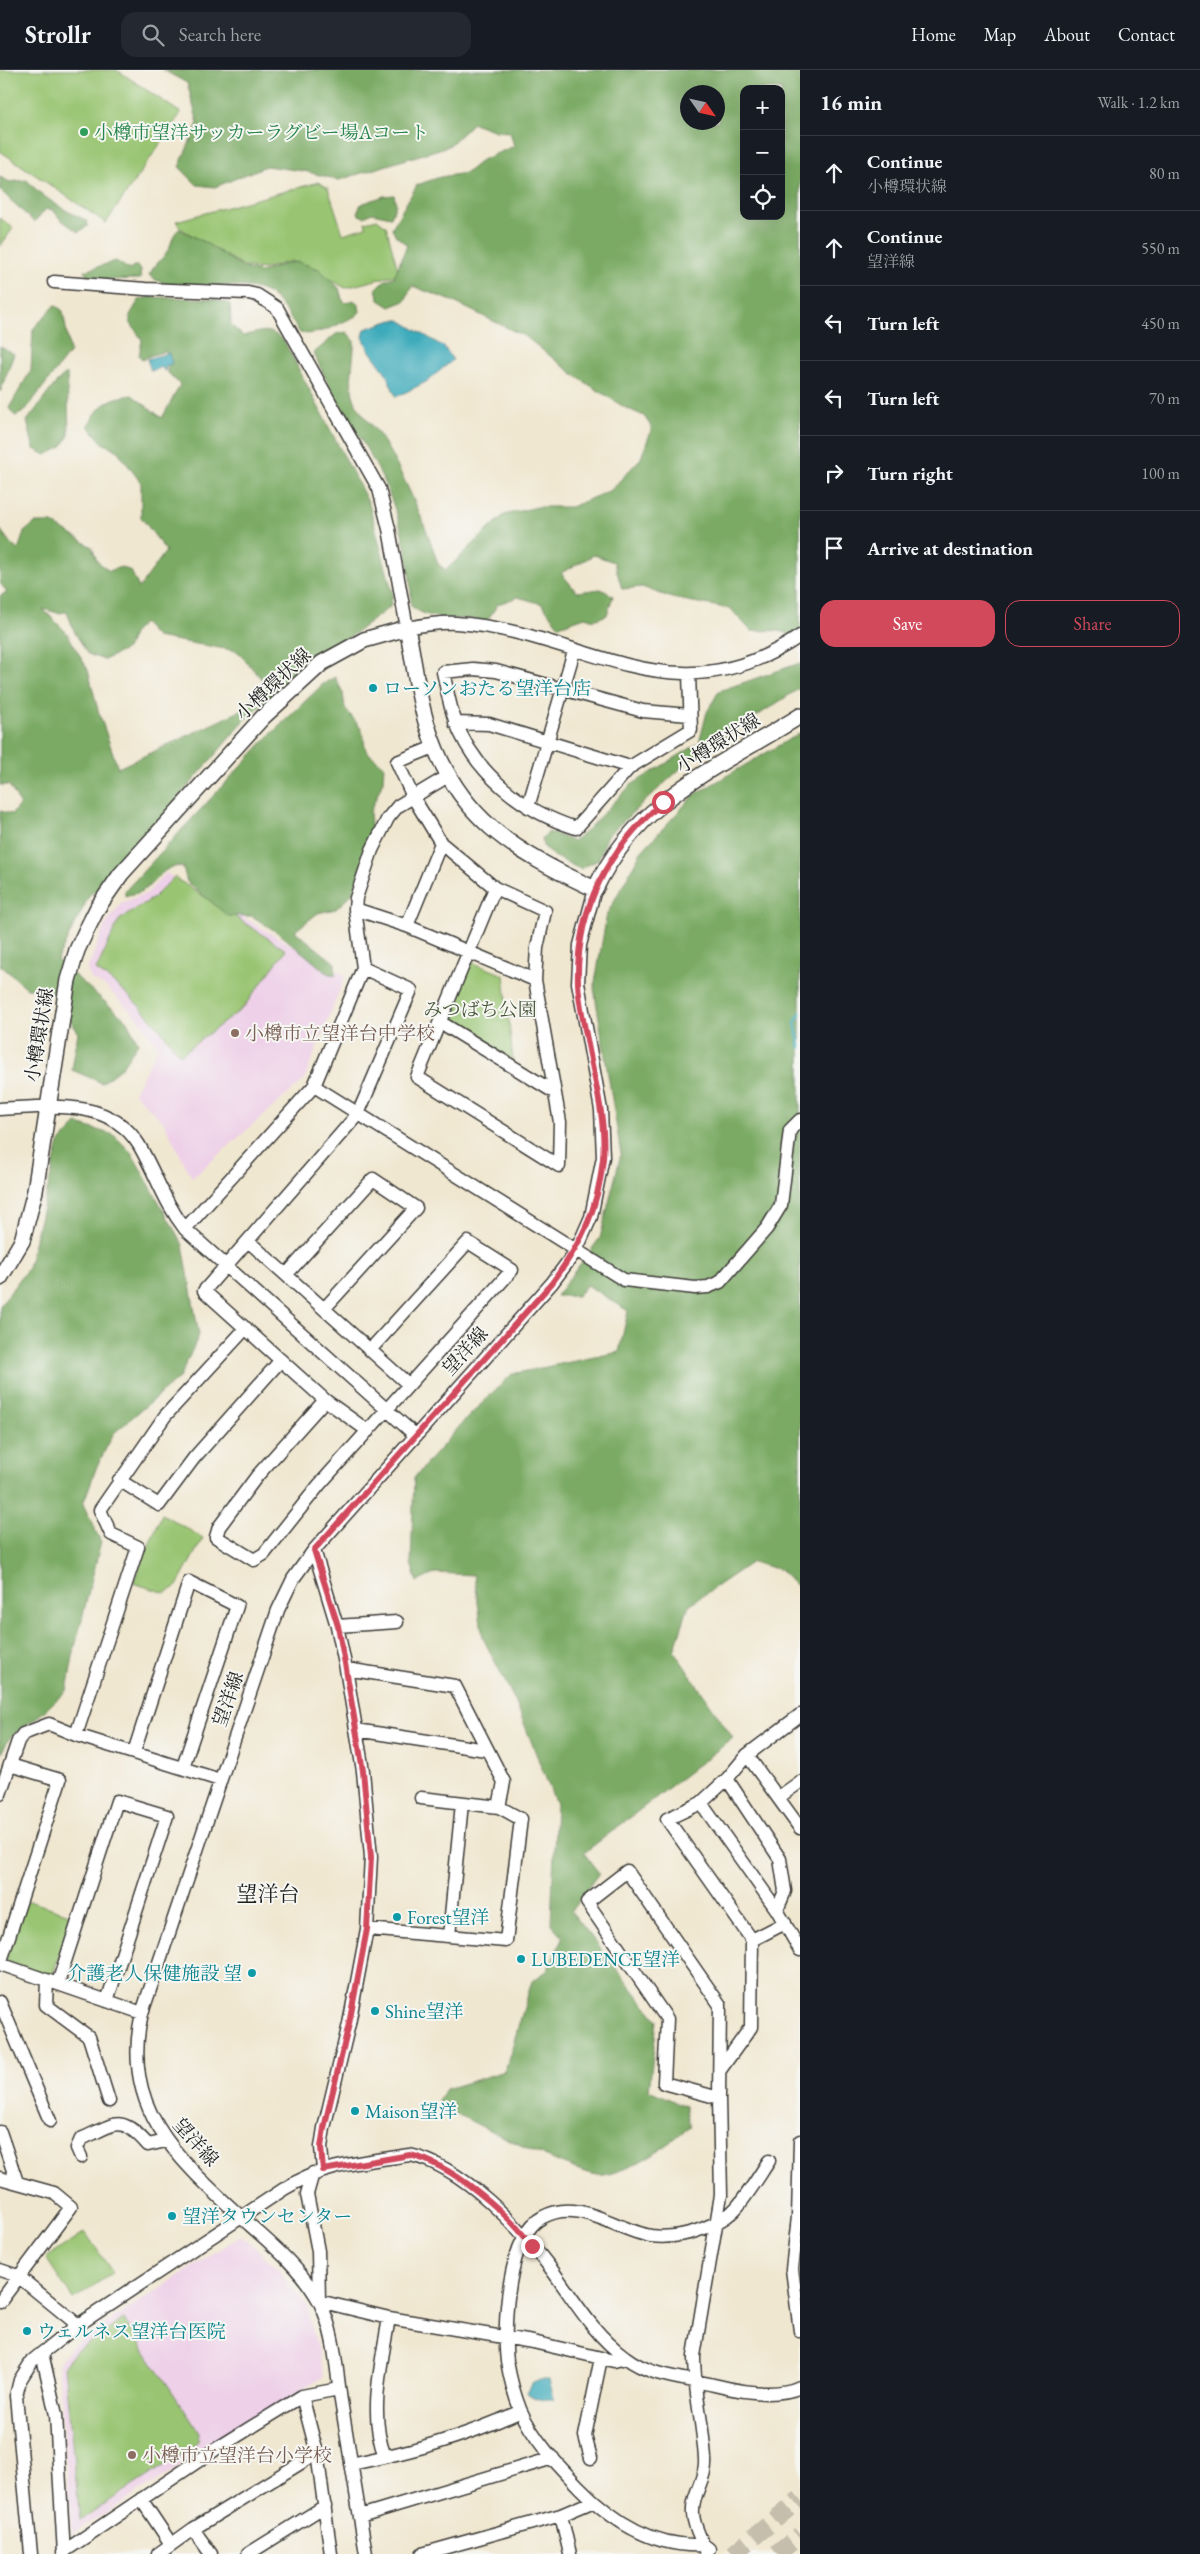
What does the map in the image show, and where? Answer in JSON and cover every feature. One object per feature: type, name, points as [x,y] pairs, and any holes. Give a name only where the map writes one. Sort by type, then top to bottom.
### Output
[{"type":"main road","points":[[407,628],[424,712],[434,747],[448,776],[472,810],[512,846],[544,866],[595,889]]},
{"type":"main road","name":"小樽環状線","points":[[0,1278],[22,1241],[27,1225],[35,1191],[68,980],[77,950],[98,907],[121,874],[263,717],[307,675],[330,659],[364,640],[407,628]]},
{"type":"main road","name":"小樽環状線","points":[[595,889],[619,846],[652,812],[687,785],[800,716]]},
{"type":"street","points":[[54,282],[145,289],[248,293],[268,300],[277,308],[379,489],[389,530],[407,628],[454,623],[479,626],[506,631],[641,670],[689,674],[721,670],[750,662],[771,654],[800,636]]},
{"type":"street","points":[[528,807],[574,651]]},
{"type":"street","points":[[689,674],[691,730],[630,767],[576,828],[561,824],[528,807],[489,774],[469,751],[456,723],[443,672],[473,669],[496,671],[643,711],[689,715]]},
{"type":"street","points":[[456,723],[489,724],[630,767]]},
{"type":"street","points":[[434,747],[397,762],[413,797],[441,843],[495,888],[545,911],[537,948],[535,980],[560,1122],[559,1166],[417,1077],[495,888]]},
{"type":"street","points":[[185,1228],[314,1086],[363,968],[355,909],[356,898],[380,832],[398,806],[448,776]]},
{"type":"street","points":[[407,926],[441,843]]},
{"type":"street","name":"望洋線","points":[[366,2554],[332,2343],[319,2301],[285,2257],[166,2141],[145,2102],[139,2077],[137,2038],[142,2013],[220,1780],[278,1610],[293,1579],[314,1550],[552,1283],[576,1251],[591,1217],[603,1158],[601,1110],[578,984],[580,944],[595,889]]},
{"type":"street","points":[[355,909],[407,926],[468,954],[535,980]]},
{"type":"street","points":[[363,968],[411,990],[358,1114],[204,1291],[325,1400],[368,1432]]},
{"type":"street","points":[[440,1022],[554,1092]]},
{"type":"street","points":[[314,1086],[624,1280],[695,1288],[708,1287],[720,1282],[767,1228],[781,1205],[790,1130],[800,1120]]},
{"type":"street","points":[[0,1109],[67,1106],[88,1110],[118,1121],[139,1145],[169,1209],[185,1228],[416,1435]]},
{"type":"street","points":[[286,1275],[373,1179],[416,1208],[324,1309]]},
{"type":"street","points":[[248,1241],[408,1384]]},
{"type":"street","points":[[325,1400],[257,1476],[219,1527],[216,1537],[254,1560],[264,1554],[293,1515],[368,1432],[408,1384],[512,1270],[468,1242],[370,1350]]},
{"type":"street","points":[[76,1735],[138,1546],[111,1534],[100,1510],[165,1416],[246,1328]]},
{"type":"street","points":[[119,1480],[159,1505],[194,1458],[281,1360]]},
{"type":"street","points":[[314,1550],[338,1626],[346,1669],[356,1730],[371,1857],[367,1929],[347,2033],[324,2128],[318,2171],[307,2194],[318,2251],[319,2301],[389,2318],[533,2342],[614,2361],[625,2358]]},
{"type":"street","points":[[134,1752],[189,1582],[237,1606],[183,1767]]},
{"type":"street","points":[[338,1626],[397,1622]]},
{"type":"street","points":[[346,1669],[455,1686],[504,1782],[499,1808]]},
{"type":"street","points":[[720,2070],[750,2027],[752,1940],[667,1820],[701,1803],[727,1779],[747,1755],[800,1715]]},
{"type":"street","points":[[0,1794],[13,1752],[23,1734],[49,1724],[76,1735],[220,1780]]},
{"type":"street","points":[[356,1730],[486,1750]]},
{"type":"street","points":[[747,1755],[800,1828]]},
{"type":"street","points":[[10,1764],[60,1780],[0,1964],[142,2013]]},
{"type":"street","points":[[727,1779],[780,1859],[785,1891],[777,1910]]},
{"type":"street","points":[[779,1797],[800,1782]]},
{"type":"street","points":[[367,1929],[506,1941],[521,1819],[499,1808],[421,1798]]},
{"type":"street","points":[[107,2001],[167,1816],[117,1801],[52,1982],[46,2005],[89,2037],[109,2101]]},
{"type":"street","points":[[449,1936],[462,1803]]},
{"type":"street","points":[[701,1803],[777,1910],[800,1950]]},
{"type":"street","points":[[705,2550],[695,2527],[692,2514],[706,2459],[702,2440],[703,2426],[696,2381],[695,2338],[718,2222],[721,2195],[720,2005],[626,1871],[587,1902],[668,2019],[664,2083],[719,2098]]},
{"type":"street","points":[[752,1940],[785,1923]]},
{"type":"street","points":[[0,2002],[50,2121]]},
{"type":"street","points":[[81,2158],[77,2148],[80,2139],[118,2124],[127,2124],[148,2145],[166,2141]]},
{"type":"street","points":[[0,2132],[18,2182]]},
{"type":"street","points":[[800,2141],[798,2217],[792,2269],[797,2291],[800,2331]]},
{"type":"street","points":[[31,2554],[16,2396],[20,2380],[32,2361],[78,2325],[318,2171],[410,2155],[422,2157],[444,2169],[478,2194],[525,2236],[607,2342],[625,2358],[655,2373],[736,2390],[762,2393],[800,2387]]},
{"type":"street","points":[[714,2554],[705,2550],[646,2536],[618,2522],[594,2501],[553,2458],[521,2411],[512,2387],[506,2338],[509,2289],[516,2258],[525,2236],[541,2217],[556,2212],[577,2211],[596,2215],[622,2228],[650,2236],[667,2237],[694,2232],[718,2222],[737,2208],[769,2160]]},
{"type":"street","points":[[0,2178],[54,2193],[71,2207],[0,2302]]},
{"type":"street","points":[[0,2270],[18,2276],[78,2325]]},
{"type":"street","points":[[385,2456],[379,2442],[377,2387],[389,2318]]},
{"type":"street","points":[[42,2352],[56,2415],[64,2553]]},
{"type":"street","points":[[591,2458],[585,2436],[601,2358]]},
{"type":"street","points":[[64,2553],[216,2449],[302,2396],[339,2389]]},
{"type":"street","points":[[302,2396],[317,2453],[331,2554]]},
{"type":"street","points":[[351,2464],[445,2442],[478,2431],[521,2411]]},
{"type":"street","points":[[158,2554],[193,2529],[317,2453]]},
{"type":"street","points":[[360,2516],[553,2458]]},
{"type":"street","points":[[141,2499],[171,2544]]},
{"type":"street","points":[[422,2554],[561,2515],[594,2501]]},
{"type":"street","points":[[248,2554],[325,2506]]},
{"type":"street","points":[[561,2515],[570,2554]]},
{"type":"street","points":[[193,2529],[211,2554]]},
{"type":"shaded area","name":"小樽市立望洋台中学校","points":[[166,873],[345,976],[304,1080],[192,1178],[164,1123],[134,1093],[158,1047],[138,1018],[105,986],[92,980],[87,970],[105,925],[121,903],[147,893]]},
{"type":"shaded area","name":"小樽市立望洋台小学校","points":[[241,2235],[279,2269],[307,2307],[324,2376],[72,2534],[58,2364],[72,2346]]},
{"type":"green space","name":"小樽市望洋サッカーラグビー場Aコート","points":[[0,70],[117,70],[181,113],[106,223],[0,151]]},
{"type":"green space","points":[[163,70],[800,70],[800,643],[789,634],[783,632],[751,631],[731,609],[672,598],[642,587],[622,589],[614,562],[594,555],[561,573],[577,592],[601,589],[613,596],[607,615],[594,620],[585,617],[559,626],[542,604],[518,597],[498,604],[487,621],[438,617],[420,612],[411,606],[411,587],[406,550],[396,512],[382,477],[327,381],[314,353],[336,334],[347,332],[354,341],[351,379],[355,401],[392,456],[421,517],[438,564],[446,570],[504,515],[537,507],[571,507],[611,490],[641,458],[652,428],[644,416],[624,407],[577,377],[526,337],[452,301],[412,286],[405,301],[390,307],[379,300],[376,289],[384,281],[394,277],[407,245],[396,236],[392,228],[417,185],[440,177],[466,173],[482,160],[514,146],[510,132],[496,131],[473,123],[449,146],[339,180],[304,171],[266,166],[215,187],[197,185],[179,167],[198,123],[187,83]]},
{"type":"green space","points":[[0,177],[10,182],[27,180],[54,203],[86,220],[88,226],[78,232],[60,219],[53,210],[46,209],[34,222],[0,190]]},
{"type":"green space","points":[[319,182],[328,188],[343,234],[366,227],[365,222],[377,219],[386,226],[399,274],[345,288],[314,270],[291,261],[264,269],[245,267],[180,228],[176,221]]},
{"type":"green space","points":[[394,195],[396,204],[391,217],[372,213],[364,217],[359,215],[358,211],[361,204],[384,196]]},
{"type":"green space","points":[[0,218],[13,228],[0,247]]},
{"type":"green space","points":[[179,229],[206,243],[244,268],[261,272],[288,263],[298,262],[319,269],[339,288],[342,299],[346,303],[354,300],[359,305],[360,312],[336,326],[314,333],[300,333],[277,300],[266,292],[238,286],[187,286],[159,281],[149,275],[170,247]]},
{"type":"green space","points":[[116,261],[130,270],[133,266],[137,266],[141,270],[140,279],[101,280],[88,277],[84,271]]},
{"type":"green space","points":[[149,297],[214,299],[230,304],[231,325],[243,336],[265,331],[274,334],[284,341],[369,504],[393,595],[390,607],[347,639],[318,651],[243,722],[101,889],[90,894],[57,960],[127,1021],[138,1043],[121,1068],[102,1083],[72,1070],[78,1032],[49,988],[27,988],[0,965],[0,811],[12,814],[20,804],[9,785],[0,785],[0,596],[7,592],[0,583],[0,529],[18,550],[24,532],[35,523],[52,523],[92,547],[97,561],[109,571],[121,567],[131,571],[139,588],[166,551],[141,517],[141,483],[117,450],[104,444],[88,426],[97,412],[106,403],[117,398],[132,395],[162,418],[180,385],[168,373],[166,351],[149,356],[143,360],[139,356],[142,340],[130,322],[130,315],[139,300]],"holes":[[[43,609],[58,613],[67,612],[75,633],[88,654],[104,660],[127,649],[133,634],[143,623],[156,637],[237,651],[266,684],[238,712],[118,768],[98,710],[88,670],[67,633]]]},
{"type":"green space","points":[[55,305],[63,311],[70,352],[24,412],[15,416],[9,408],[31,370],[33,329]]},
{"type":"green space","points":[[0,346],[14,354],[0,392]]},
{"type":"green space","points":[[67,373],[69,435],[62,447],[46,455],[34,449],[27,421],[55,384]]},
{"type":"green space","points":[[800,663],[800,688],[691,759],[608,835],[598,860],[580,869],[554,856],[543,846],[542,838],[549,832],[573,841],[583,834],[631,785],[699,743],[707,712],[719,691]]},
{"type":"green space","points":[[335,677],[343,693],[345,708],[362,730],[366,751],[384,766],[383,781],[370,812],[372,837],[353,893],[336,909],[318,913],[295,931],[335,963],[335,976],[327,973],[280,934],[252,916],[228,916],[187,882],[183,867],[170,868],[138,893],[125,896],[125,891],[267,738],[323,684]]},
{"type":"green space","points":[[800,733],[800,1590],[781,1570],[752,1562],[689,1605],[674,1651],[733,1738],[584,1853],[599,1873],[571,1911],[657,2020],[649,2090],[685,2106],[690,2126],[671,2142],[639,2162],[616,2172],[604,2175],[592,2174],[549,2158],[436,2104],[446,2089],[505,2071],[532,1981],[547,1971],[563,1937],[551,1924],[556,1804],[516,1703],[483,1638],[474,1575],[436,1573],[417,1582],[411,1563],[414,1478],[466,1419],[512,1374],[619,1352],[628,1311],[587,1285],[577,1296],[556,1296],[600,1238],[621,1154],[594,988],[607,914],[641,852],[694,795]]},
{"type":"green space","points":[[174,877],[286,950],[243,1008],[180,1055],[141,1008],[120,988],[96,970],[119,920],[153,898]]},
{"type":"green space","name":"みつばち公園","points":[[471,962],[504,975],[513,1061],[446,1020]]},
{"type":"green space","points":[[77,1124],[114,1135],[131,1152],[183,1245],[199,1335],[180,1377],[114,1433],[97,1466],[83,1504],[101,1542],[74,1651],[67,1690],[40,1715],[10,1737],[0,1755],[0,1306],[28,1268],[59,1143]]},
{"type":"green space","points":[[162,1514],[203,1538],[177,1586],[165,1593],[133,1583]]},
{"type":"green space","points":[[26,1900],[73,1915],[52,1977],[5,1961]]},
{"type":"green space","points":[[85,2232],[113,2273],[73,2299],[46,2258]]},
{"type":"green space","points":[[124,2319],[199,2432],[198,2441],[193,2447],[80,2520],[64,2366],[76,2351]]},
{"type":"water","points":[[392,320],[400,320],[444,347],[453,360],[426,382],[396,397],[386,373],[369,350],[363,337],[365,329]]},
{"type":"water","points":[[169,353],[172,364],[165,366],[166,370],[164,371],[162,367],[151,371],[147,359]]},
{"type":"water","points":[[540,2380],[549,2380],[554,2398],[539,2399],[526,2392],[531,2384]]},
{"type":"waterway","points":[[800,1013],[795,1023],[800,1048]]},
{"type":"tunnel","points":[[733,2554],[800,2499]]},
{"type":"tunnel","points":[[777,2554],[800,2535]]},
{"type":"place","name":"小樽市望洋サッカーラグビー場Aコート","points":[[84,132]]},
{"type":"place","name":"ローソンおたる望洋台店","points":[[373,688]]},
{"type":"place","name":"小樽市立望洋台中学校","points":[[235,1033]]},
{"type":"place","name":"Forest望洋","points":[[397,1917]]},
{"type":"place","name":"LUBEDENCE望洋","points":[[521,1959]]},
{"type":"place","name":"介護老人保健施設 望","points":[[252,1973]]},
{"type":"place","name":"Shine望洋","points":[[375,2011]]},
{"type":"place","name":"Maison望洋","points":[[355,2111]]},
{"type":"place","name":"望洋タウンセンター","points":[[172,2216]]},
{"type":"place","name":"ウェルネス望洋台医院","points":[[27,2331]]},
{"type":"place","name":"小樽市立望洋台小学校","points":[[132,2455]]},
{"type":"district","name":"望洋台","points":[[268,1893]]},
{"type":"route","points":[[532,2246],[525,2236],[478,2194],[444,2169],[422,2157],[410,2155],[323,2170],[321,2147],[324,2128],[349,2024],[367,1929],[371,1857],[363,1771],[346,1669],[338,1626],[314,1550],[552,1283],[576,1251],[591,1217],[603,1158],[601,1110],[578,984],[580,944],[595,889],[604,869],[630,832],[663,802]]}]
